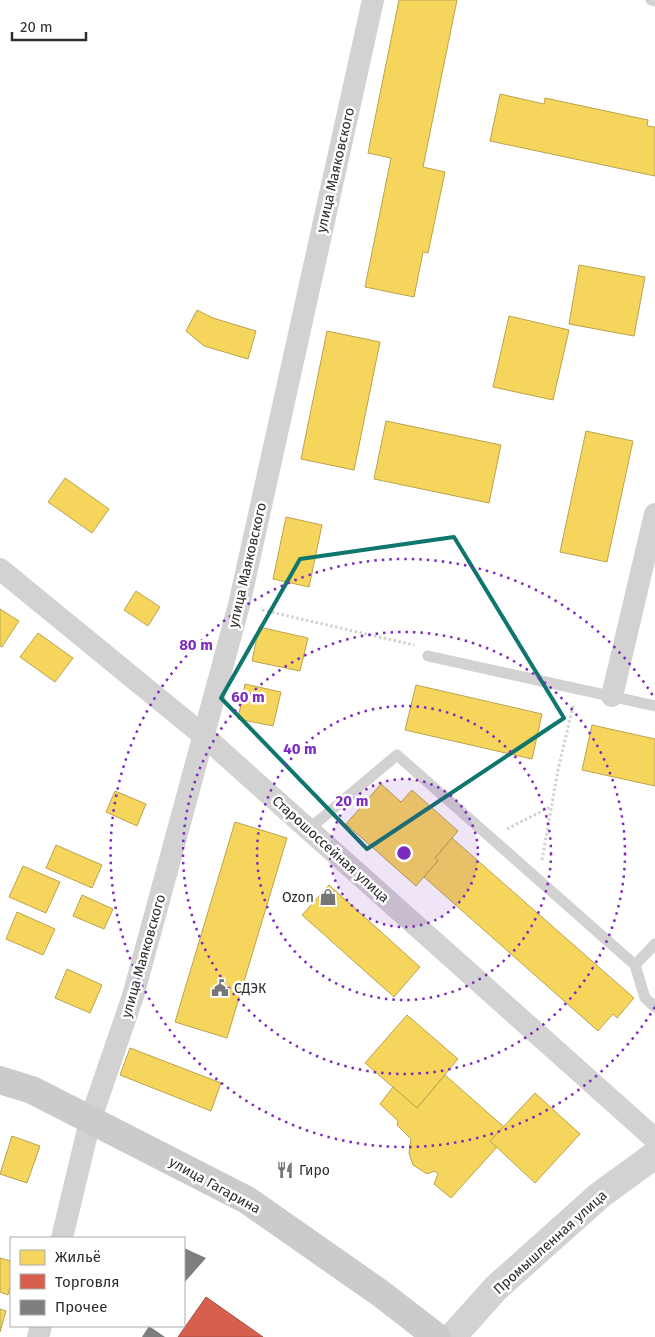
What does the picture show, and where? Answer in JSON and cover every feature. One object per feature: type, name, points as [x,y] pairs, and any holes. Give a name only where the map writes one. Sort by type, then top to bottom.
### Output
[{"type":"main road","name":"улица Гагарина","points":[[0,1080],[32,1090],[246,1200],[380,1293],[437,1337]]},
{"type":"street","name":"улица Маяковского","points":[[62,1237],[90,1121],[133,996],[239,605],[373,0]]},
{"type":"street","points":[[612,696],[655,514]]},
{"type":"street","name":"Старошоссейная улица","points":[[0,569],[204,736],[655,1139]]},
{"type":"street","name":"Промышленная улица","points":[[452,1337],[496,1288],[600,1195],[655,1155]]},
{"type":"lane","points":[[651,0],[655,1]]},
{"type":"lane","points":[[428,656],[655,706]]},
{"type":"lane","points":[[308,829],[397,755],[636,965],[645,998],[655,1007]]},
{"type":"lane","points":[[636,965],[655,944]]},
{"type":"path","points":[[239,605],[417,646],[428,656]]},
{"type":"path","points":[[539,880],[551,807],[577,688]]},
{"type":"path","points":[[491,838],[551,807]]},
{"type":"highlighted area","points":[[454,537],[564,718],[367,849],[221,698],[300,559]]},
{"type":"building: Жильё","points":[[399,0],[457,0],[423,167],[445,172],[428,253],[423,252],[414,297],[365,287],[391,158],[368,153]]},
{"type":"building: Жильё","points":[[500,94],[544,104],[545,98],[648,120],[647,126],[655,127],[655,176],[490,141]]},
{"type":"building: Жильё","points":[[579,265],[645,277],[634,336],[569,324]]},
{"type":"building: Жильё","points":[[197,310],[213,318],[256,331],[248,359],[204,346],[186,331]]},
{"type":"building: Жильё","points":[[509,316],[569,330],[553,400],[493,387]]},
{"type":"building: Жильё","points":[[327,331],[380,342],[354,470],[301,459]]},
{"type":"building: Жильё","points":[[386,421],[501,445],[489,503],[374,479]]},
{"type":"building: Жильё","points":[[586,431],[633,441],[607,562],[560,552]]},
{"type":"building: Жильё","points":[[65,478],[109,509],[92,533],[48,502]]},
{"type":"building: Жильё","points":[[286,517],[322,525],[309,587],[273,579]]},
{"type":"building: Жильё","points":[[136,591],[160,607],[148,626],[124,610]]},
{"type":"building: Жильё","points":[[0,609],[19,621],[2,647],[0,646]]},
{"type":"building: Жильё","points":[[259,627],[308,638],[300,671],[252,661]]},
{"type":"building: Жильё","points":[[38,633],[73,658],[55,682],[20,657]]},
{"type":"building: Жильё","points":[[245,684],[281,692],[273,726],[238,719]]},
{"type":"building: Жильё","points":[[416,685],[542,714],[532,759],[405,730]]},
{"type":"building: Жильё","points":[[592,725],[655,739],[655,786],[582,770]]},
{"type":"building: Жильё","points":[[381,784],[401,802],[412,790],[458,831],[435,858],[438,861],[416,886],[346,824]]},
{"type":"building: Жильё","points":[[115,791],[146,804],[137,826],[106,812]]},
{"type":"building: Жильё","points":[[235,822],[287,838],[227,1038],[175,1022]]},
{"type":"building: Жильё","points":[[452,838],[634,998],[617,1018],[613,1014],[598,1031],[424,877],[438,861],[435,858]]},
{"type":"building: Жильё","points":[[56,845],[102,865],[92,888],[46,868]]},
{"type":"building: Жильё","points":[[23,866],[60,882],[46,913],[9,897]]},
{"type":"building: Жильё","points":[[329,885],[420,967],[394,997],[302,915]]},
{"type":"building: Жильё","points":[[82,895],[113,909],[104,929],[73,916]]},
{"type":"building: Жильё","points":[[17,912],[55,929],[43,955],[6,939]]},
{"type":"building: Жильё","points":[[67,969],[102,985],[90,1013],[55,998]]},
{"type":"building: Жильё","points":[[407,1015],[458,1059],[417,1108],[365,1063]]},
{"type":"building: Жильё","points":[[130,1048],[221,1083],[211,1111],[120,1075]]},
{"type":"building: Жильё","points":[[445,1075],[504,1127],[490,1141],[497,1147],[451,1198],[434,1184],[438,1174],[435,1171],[427,1174],[413,1165],[409,1153],[411,1139],[397,1125],[398,1121],[380,1104],[393,1087],[417,1108]]},
{"type":"building: Жильё","points":[[535,1093],[580,1134],[535,1183],[490,1141]]},
{"type":"building: Жильё","points":[[12,1136],[40,1146],[27,1183],[0,1174]]},
{"type":"building: Жильё","points":[[0,1258],[10,1261],[10,1287],[8,1295],[0,1292]]},
{"type":"building: Жильё","points":[[0,1309],[6,1311],[0,1332]]},
{"type":"building: Торговля","points":[[206,1297],[263,1337],[178,1337]]},
{"type":"building: Прочее","points":[[185,1248],[206,1258],[185,1282]]},
{"type":"building: Прочее","points":[[148,1327],[150,1327],[165,1337],[142,1337]]},
{"type":"place","name":"Ozon","points":[[328,897]]},
{"type":"place","name":"СДЭК","points":[[220,988]]},
{"type":"place","name":"Гиро","points":[[285,1170]]}]
